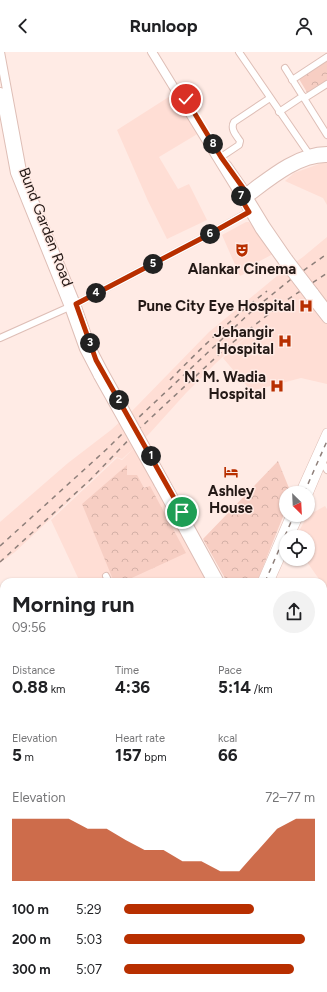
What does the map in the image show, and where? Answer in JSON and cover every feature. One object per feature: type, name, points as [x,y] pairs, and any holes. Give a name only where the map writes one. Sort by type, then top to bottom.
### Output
[{"type":"highway","points":[[303,486],[327,433]]},
{"type":"highway","points":[[313,486],[324,466],[327,449]]},
{"type":"highway","points":[[264,578],[288,522]]},
{"type":"highway","points":[[271,578],[279,560]]},
{"type":"main road","name":"Bund Garden Road","points":[[0,52],[22,171],[73,305],[84,349],[101,374],[161,482]]},
{"type":"main road","points":[[152,52],[252,210],[266,226],[286,260],[327,319]]},
{"type":"main road","points":[[157,52],[221,157],[233,173],[244,197]]},
{"type":"main road","name":"Bund Garden Road","points":[[0,92],[15,173],[73,305]]},
{"type":"main road","points":[[244,197],[298,158],[309,154],[327,151]]},
{"type":"main road","points":[[244,197],[300,164],[310,160],[327,158]]},
{"type":"main road","points":[[311,294],[327,309]]},
{"type":"main road","points":[[161,482],[210,578]]},
{"type":"main road","points":[[161,482],[218,578]]},
{"type":"street","points":[[239,52],[309,154]]},
{"type":"street","points":[[292,80],[327,57]]},
{"type":"street","points":[[285,68],[327,135]]},
{"type":"street","points":[[280,112],[327,84]]},
{"type":"street","points":[[221,157],[240,144],[232,128],[234,122],[270,98]]},
{"type":"street","points":[[0,338],[73,305],[252,210]]},
{"type":"shaded area","points":[[175,93],[199,133],[159,157],[178,189],[189,184],[207,220],[167,239],[148,201],[117,130]]},
{"type":"shaded area","points":[[327,161],[327,205],[323,198],[285,181],[294,173]]},
{"type":"shaded area","points":[[246,222],[249,222],[260,234],[273,254],[256,263],[256,268],[240,276],[222,235]]},
{"type":"shaded area","points":[[327,237],[327,312],[303,292],[327,323],[327,384],[301,378],[251,391],[223,358],[252,332],[216,363],[186,393],[149,434],[122,459],[116,457],[15,552],[0,563],[0,522],[68,463],[111,430],[133,410],[209,332]]},
{"type":"shaded area","points":[[135,447],[180,533],[206,578],[78,578],[51,520],[117,458],[122,460]]},
{"type":"shaded area","points":[[325,506],[327,509],[327,578],[318,578],[310,566],[315,566],[315,530],[300,530],[304,522],[315,522],[315,512]]},
{"type":"green space","points":[[327,61],[327,81],[308,94],[299,79]]},
{"type":"green space","points":[[278,461],[288,486],[279,486],[279,522],[281,522],[259,578],[225,578],[203,539]]},
{"type":"green space","points":[[127,465],[127,475],[137,475],[144,488],[150,486],[186,553],[132,578],[112,578],[82,504]]},
{"type":"railway","points":[[0,546],[108,448],[253,310],[290,280],[327,254]]},
{"type":"railway","points":[[0,562],[90,480],[140,428],[227,347],[284,302],[327,273]]},
{"type":"railway","points":[[170,380],[217,334],[267,291]]},
{"type":"railway","points":[[307,486],[327,441]]},
{"type":"railway","points":[[267,578],[291,522]]},
{"type":"place","name":"Alankar Cinema","points":[[242,250]]},
{"type":"place","name":"Pune City Eye Hospital","points":[[306,306]]},
{"type":"place","name":"Jehangir Hospital","points":[[285,341]]},
{"type":"place","name":"N. M. Wadia Hospital","points":[[277,386]]},
{"type":"place","name":"Ashley House","points":[[231,472]]},
{"type":"route","points":[[182,512],[124,407],[96,360],[76,304],[249,212],[240,197],[246,192],[221,157],[186,99]]}]
